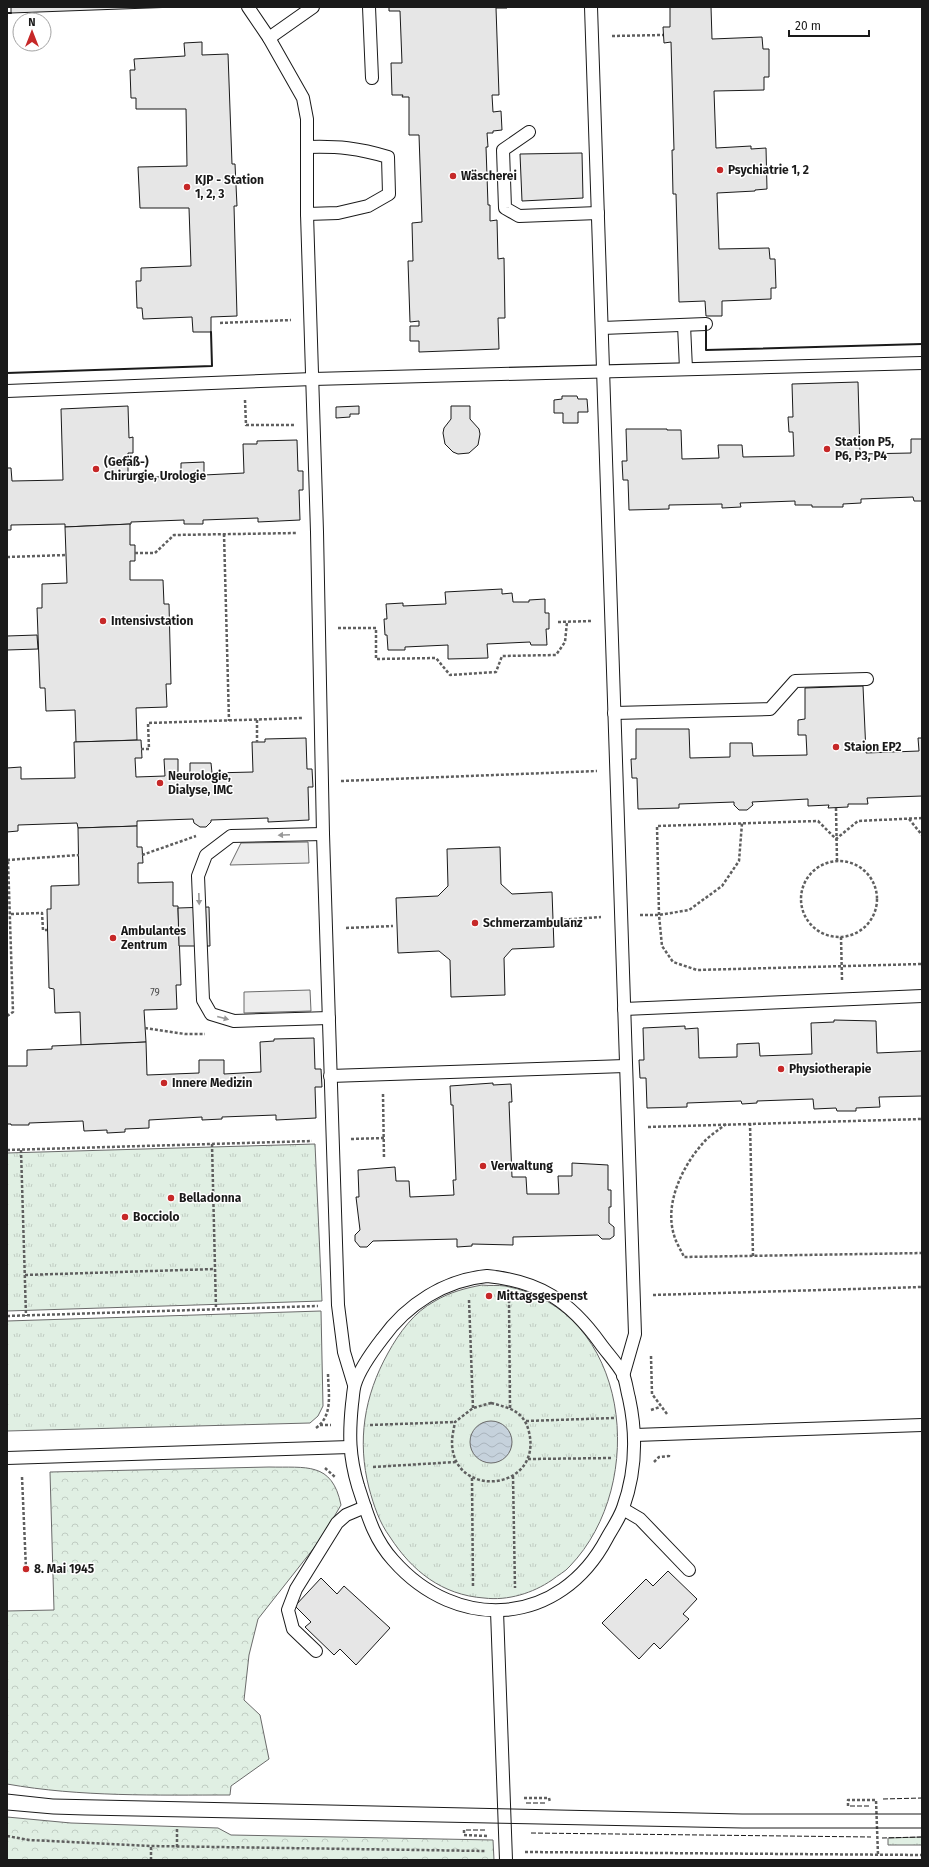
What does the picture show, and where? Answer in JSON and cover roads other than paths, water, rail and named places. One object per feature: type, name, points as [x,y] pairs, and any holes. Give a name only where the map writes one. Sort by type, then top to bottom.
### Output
[{"type":"lane","points":[[248,7],[269,38],[303,98],[307,119],[307,214],[313,379],[320,718],[330,1076],[338,1305],[344,1352],[354,1385],[350,1425],[352,1468],[373,1532],[393,1560],[423,1587],[446,1601],[473,1608],[497,1611],[515,1609],[554,1596],[583,1574],[604,1544],[623,1509],[634,1458],[635,1435],[633,1417],[623,1376],[592,1332],[575,1312],[552,1294],[531,1284],[509,1278],[487,1276],[469,1277],[436,1291],[408,1309],[389,1329],[373,1351],[354,1385]]},
{"type":"lane","points":[[269,38],[312,7]]},
{"type":"lane","points":[[369,7],[372,78]]},
{"type":"lane","points":[[591,7],[634,1334],[623,1376]]},
{"type":"lane","points":[[529,132],[503,150],[505,208],[519,216],[598,213]]},
{"type":"lane","points":[[307,147],[331,146],[361,149],[388,157],[389,194],[368,206],[338,213],[307,214]]},
{"type":"lane","points":[[602,328],[706,324]]},
{"type":"lane","points":[[684,325],[686,370]]},
{"type":"lane","points":[[7,391],[313,379],[922,363]]},
{"type":"lane","points":[[614,713],[770,709],[795,681],[867,679]]},
{"type":"lane","points":[[323,834],[231,836],[206,854],[198,876],[203,1000],[211,1014],[234,1021],[329,1018]]},
{"type":"lane","points":[[624,1009],[842,998],[922,996]]},
{"type":"lane","points":[[330,1076],[625,1066]]},
{"type":"lane","points":[[635,1435],[922,1425]]},
{"type":"lane","points":[[7,1458],[350,1448]]},
{"type":"lane","points":[[316,1651],[293,1629],[288,1610],[296,1589],[336,1524],[346,1515],[365,1507]]},
{"type":"lane","points":[[623,1509],[640,1520],[689,1570]]},
{"type":"lane","points":[[497,1611],[506,1856]]},
{"type":"water","points":[[487,1421],[495,1421],[503,1424],[509,1430],[512,1442],[509,1454],[503,1460],[495,1463],[487,1463],[479,1460],[473,1454],[470,1446],[470,1438],[473,1430],[479,1424]]},
{"type":"tram line","points":[[7,1794],[53,1799],[742,1814],[922,1814]]},
{"type":"tram line","points":[[7,1810],[85,1815],[742,1828],[922,1828]]},
{"type":"place","name":"Psychiatrie 1, 2","points":[[720,170]]},
{"type":"place","name":"Wäscherei","points":[[453,176]]},
{"type":"place","name":"KJP - Station 1, 2, 3","points":[[187,187]]},
{"type":"place","name":"Station P5, P6, P3, P4","points":[[827,449]]},
{"type":"place","name":"(Gefäß-) Chirurgie, Urologie","points":[[96,469]]},
{"type":"place","name":"Intensivstation","points":[[103,621]]},
{"type":"place","name":"Staion EP2","points":[[836,747]]},
{"type":"place","name":"Neurologie, Dialyse, IMC","points":[[160,783]]},
{"type":"place","name":"Schmerzambulanz","points":[[475,923]]},
{"type":"place","name":"Ambulantes Zentrum","points":[[113,938]]},
{"type":"place","name":"Physiotherapie","points":[[781,1069]]},
{"type":"place","name":"Innere Medizin","points":[[164,1083]]},
{"type":"place","name":"Verwaltung","points":[[483,1166]]},
{"type":"place","name":"Belladonna","points":[[171,1198]]},
{"type":"place","name":"Bocciolo","points":[[125,1217]]},
{"type":"place","name":"Mittagsgespenst","points":[[489,1296]]},
{"type":"place","name":"8. Mai 1945","points":[[26,1569]]}]
